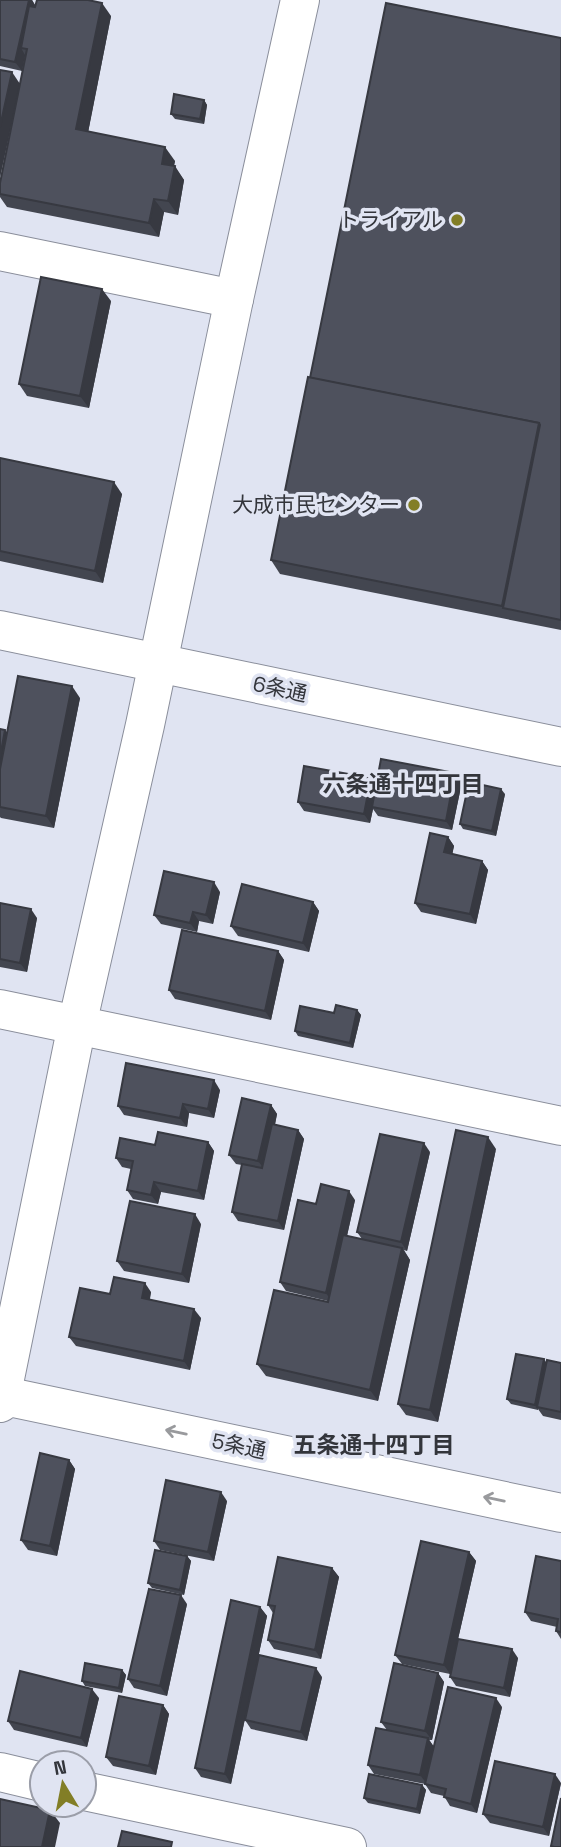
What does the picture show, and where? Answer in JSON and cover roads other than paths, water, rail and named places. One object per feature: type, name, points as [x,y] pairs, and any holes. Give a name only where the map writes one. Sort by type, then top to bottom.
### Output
[{"type":"street","points":[[0,1398],[77,1025],[300,0]]},
{"type":"street","points":[[0,251],[234,299]]},
{"type":"street","name":"6条通","points":[[0,630],[561,747]]},
{"type":"street","points":[[0,1009],[561,1126]]},
{"type":"street","name":"5条通","points":[[0,1398],[561,1513]]},
{"type":"street","points":[[0,1773],[28,1779]]},
{"type":"street","points":[[98,1794],[347,1847]]},
{"type":"place","name":"トライアル","points":[[457,220]]},
{"type":"place","name":"大成市民センター","points":[[414,505]]},
{"type":"district","name":"六条通十四丁目","points":[[403,784]]},
{"type":"district","name":"五条通十四丁目","points":[[374,1445]]}]
